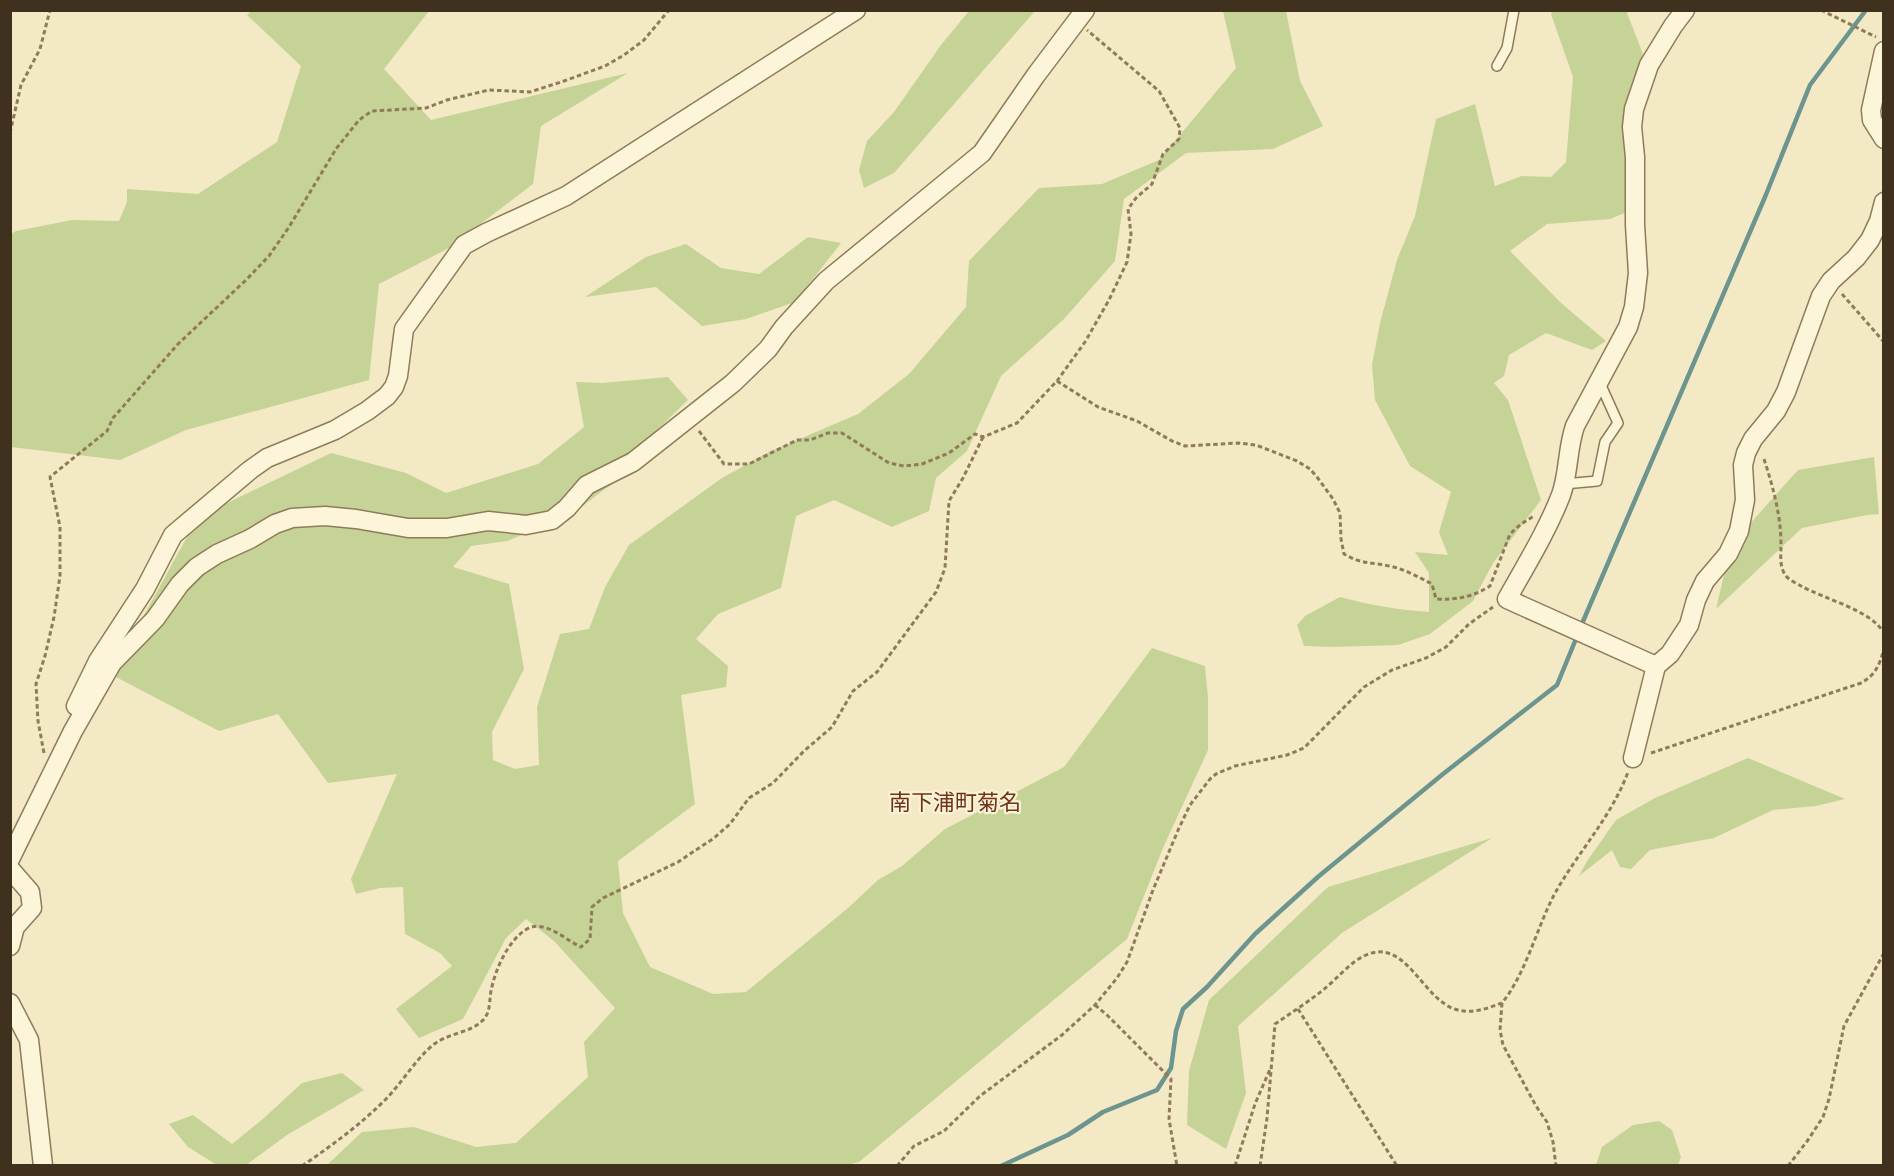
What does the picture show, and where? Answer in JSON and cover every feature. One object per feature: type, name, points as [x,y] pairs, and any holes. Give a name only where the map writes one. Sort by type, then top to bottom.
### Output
[{"type":"street","points":[[74,731],[76,705],[98,661],[144,589],[173,534],[267,458],[335,430],[387,396],[398,376],[404,329],[465,245],[566,196],[856,10]]},
{"type":"street","points":[[1656,666],[1507,599],[1523,571],[1564,484],[1569,443],[1575,426],[1628,327],[1637,288],[1635,157],[1632,127],[1634,109],[1649,65],[1685,10]]},
{"type":"street","points":[[12,852],[112,663],[155,619],[188,575],[217,554],[250,539],[275,524],[292,518],[325,516],[408,528],[447,528],[488,521],[526,525],[552,520],[567,508],[587,485],[633,462],[752,366],[826,281],[981,153],[1081,16]]},
{"type":"street","points":[[1884,51],[1871,110],[1872,120],[1884,139]]},
{"type":"street","points":[[1633,758],[1656,666],[1670,654],[1689,625],[1696,600],[1705,581],[1728,554],[1739,531],[1744,500],[1743,465],[1746,453],[1776,411],[1786,392],[1821,296],[1831,281],[1856,258],[1870,240],[1884,202]]},
{"type":"street","points":[[10,869],[30,892],[32,908],[15,927],[10,946]]},
{"type":"street","points":[[10,1003],[30,1040],[43,1166]]},
{"type":"lane","points":[[1497,66],[1508,48],[1514,10]]},
{"type":"lane","points":[[1564,484],[1597,481],[1605,442],[1618,423],[1599,381]]},
{"type":"path","points":[[10,133],[21,85],[40,49],[50,10]]},
{"type":"path","points":[[49,781],[38,720],[36,684],[54,617],[60,576],[60,527],[50,477],[107,430],[113,418],[178,344],[269,256],[336,149],[359,120],[372,111],[392,108],[426,108],[447,100],[489,90],[530,92],[564,81],[605,66],[624,55],[644,40],[669,10]]},
{"type":"path","points":[[1821,10],[1884,41]]},
{"type":"path","points":[[302,1166],[342,1138],[385,1100],[435,1044],[449,1035],[482,1021],[489,1011],[490,993],[497,966],[526,930],[536,926],[548,928],[570,943],[581,947],[590,939],[591,907],[603,898],[678,862],[714,838],[730,824],[749,798],[773,783],[804,751],[832,727],[853,691],[877,672],[936,592],[945,568],[949,501],[983,437],[1017,423],[1057,381],[1084,342],[1109,300],[1127,262],[1131,234],[1128,209],[1136,198],[1152,184],[1163,154],[1179,139],[1180,128],[1159,91],[1081,16]]},
{"type":"path","points":[[1831,281],[1884,342]]},
{"type":"path","points":[[1057,381],[1098,407],[1137,421],[1185,446],[1238,443],[1256,445],[1297,461],[1317,477],[1333,499],[1340,513],[1344,554],[1356,561],[1390,566],[1412,573],[1432,585],[1436,599],[1450,600],[1472,596],[1490,586],[1510,534],[1521,524],[1556,504]]},
{"type":"path","points":[[689,416],[724,464],[733,465],[749,464],[797,440],[810,440],[828,433],[842,433],[889,463],[904,466],[922,464],[949,453],[975,434],[983,437]]},
{"type":"path","points":[[1764,459],[1774,491],[1780,522],[1780,558],[1786,576],[1809,591],[1871,619],[1884,633]]},
{"type":"path","points":[[897,1166],[914,1146],[944,1131],[980,1096],[1062,1035],[1095,1005],[1117,978],[1127,962],[1153,890],[1179,828],[1190,805],[1210,779],[1235,766],[1287,755],[1304,747],[1364,687],[1392,670],[1426,658],[1446,647],[1469,624],[1507,599]]},
{"type":"path","points":[[1556,1166],[1553,1142],[1547,1122],[1530,1096],[1503,1045],[1500,1030],[1502,1004],[1516,982],[1553,898],[1609,812],[1623,785],[1633,758],[1862,683],[1877,670],[1884,648]]},
{"type":"path","points":[[1260,1166],[1267,1118],[1275,1024],[1298,1009],[1364,956],[1382,952],[1396,956],[1445,1005],[1456,1010],[1471,1011],[1502,1004]]},
{"type":"path","points":[[1788,1166],[1823,1117],[1844,1026],[1884,952]]},
{"type":"path","points":[[1095,1005],[1171,1079],[1169,1119],[1177,1166]]},
{"type":"path","points":[[1298,1009],[1397,1166]]},
{"type":"path","points":[[1235,1166],[1255,1104],[1271,1066]]},
{"type":"green space","points":[[1553,10],[1629,11],[1627,13],[1643,54],[1625,123],[1627,212],[1610,219],[1547,224],[1510,251],[1561,303],[1606,341],[1592,350],[1546,333],[1509,355],[1504,376],[1494,383],[1508,400],[1541,500],[1493,563],[1473,601],[1430,634],[1398,645],[1304,646],[1297,625],[1305,616],[1340,597],[1384,607],[1429,612],[1429,573],[1415,552],[1448,555],[1439,532],[1451,492],[1410,466],[1375,400],[1372,365],[1380,323],[1397,260],[1415,216],[1436,119],[1475,104],[1495,186],[1522,176],[1551,177],[1566,162],[1573,77],[1551,14]]},
{"type":"green space","points":[[251,11],[429,11],[384,69],[431,120],[628,73],[541,126],[533,184],[449,248],[379,284],[369,380],[186,430],[120,460],[11,447],[11,234],[16,231],[72,220],[119,221],[127,202],[127,189],[198,194],[277,142],[301,66],[247,15]]},
{"type":"green space","points":[[969,11],[1035,11],[894,173],[864,188],[859,170],[867,141],[894,112],[941,45]]},
{"type":"green space","points":[[1223,11],[1286,11],[1300,81],[1323,126],[1273,149],[1186,153],[1124,199],[1115,261],[1064,319],[1001,376],[967,451],[936,478],[929,511],[892,527],[834,500],[796,516],[781,588],[718,614],[696,639],[728,666],[726,687],[681,695],[695,804],[618,861],[623,913],[650,967],[713,994],[746,992],[848,908],[878,880],[902,866],[945,829],[1064,767],[1152,648],[1205,666],[1208,698],[1208,750],[1163,848],[1127,939],[859,1162],[844,1166],[327,1165],[362,1132],[414,1127],[476,1147],[516,1143],[588,1077],[584,1042],[615,1008],[554,941],[526,919],[506,938],[463,1019],[419,1038],[396,1009],[452,966],[440,953],[405,934],[403,887],[380,888],[356,894],[351,879],[397,774],[328,783],[278,714],[219,731],[116,677],[143,617],[198,517],[331,453],[406,473],[446,493],[538,464],[584,427],[576,382],[603,383],[668,377],[688,400],[632,454],[621,477],[568,517],[507,541],[471,546],[453,567],[509,584],[524,669],[492,732],[493,760],[515,769],[539,765],[537,707],[560,634],[589,629],[605,587],[629,545],[722,478],[769,452],[858,414],[909,374],[966,307],[969,261],[1039,188],[1102,184],[1159,160],[1236,68]]},
{"type":"green space","points":[[808,237],[841,243],[795,302],[746,319],[702,326],[656,287],[585,297],[646,257],[686,244],[721,268],[759,274]]},
{"type":"green space","points":[[1874,457],[1879,514],[1802,528],[1716,609],[1724,575],[1747,527],[1798,470]]},
{"type":"green space","points":[[1748,758],[1845,799],[1816,806],[1773,810],[1714,838],[1650,850],[1631,869],[1620,867],[1612,850],[1579,876],[1616,820],[1655,798]]},
{"type":"green space","points":[[1492,838],[1342,933],[1238,1026],[1246,1093],[1226,1149],[1187,1125],[1189,1071],[1209,1000],[1328,887]]},
{"type":"green space","points":[[342,1073],[364,1090],[287,1135],[246,1165],[217,1165],[188,1147],[169,1124],[193,1115],[232,1144],[302,1083]]},
{"type":"green space","points":[[1659,1121],[1672,1130],[1681,1157],[1678,1165],[1596,1165],[1602,1147],[1633,1125]]},
{"type":"waterway","points":[[1581,626],[1765,197],[1810,85],[1866,10]]},
{"type":"waterway","points":[[1001,1166],[1068,1135],[1103,1112],[1157,1090],[1171,1068],[1176,1031],[1183,1009],[1207,987],[1255,934],[1319,876],[1443,774],[1557,685],[1578,634]]},
{"type":"district","name":"南下浦町菊名","points":[[955,802]]}]
